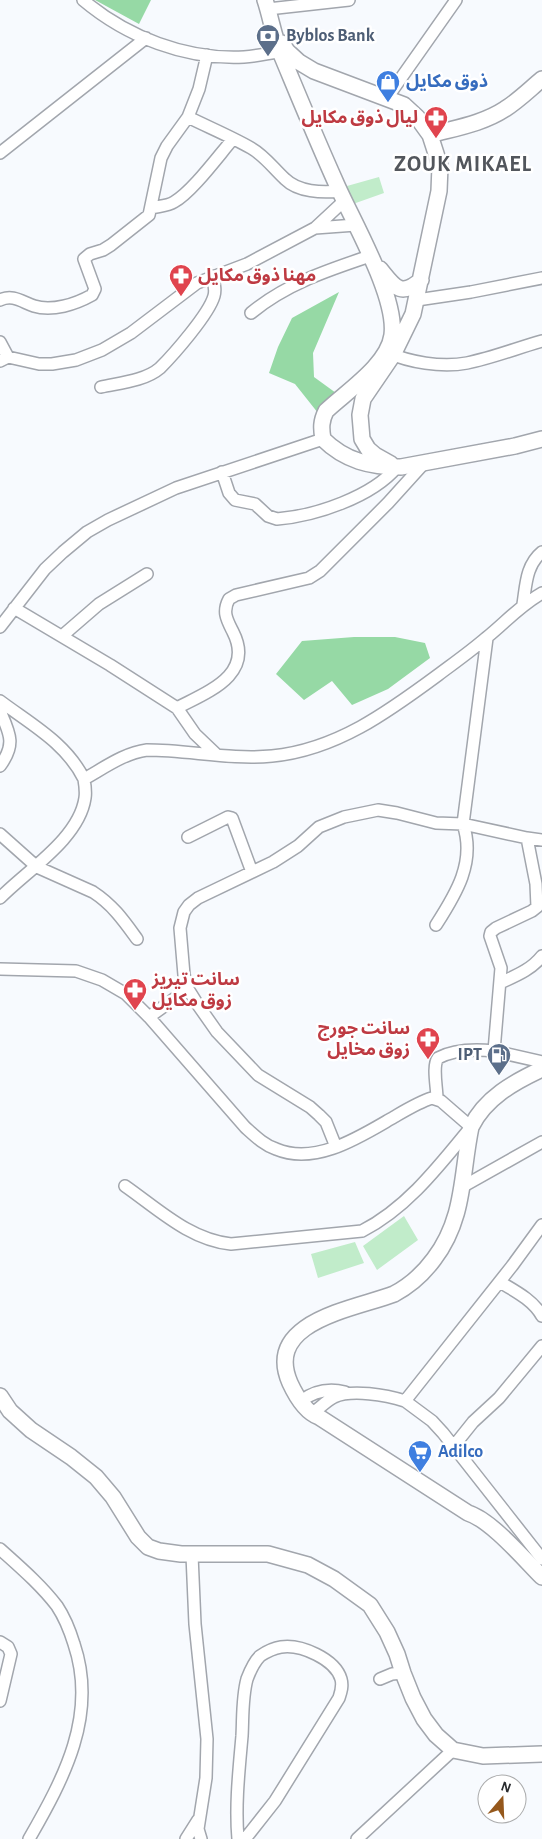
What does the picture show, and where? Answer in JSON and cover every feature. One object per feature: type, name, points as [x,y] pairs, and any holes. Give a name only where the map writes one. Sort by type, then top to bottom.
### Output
[{"type":"main road","points":[[267,5],[295,86],[342,196],[371,257],[388,302],[392,336],[389,353]]},
{"type":"main road","points":[[283,51],[325,77],[404,105],[417,117],[430,135],[440,166],[440,191],[413,314],[389,353],[373,368],[359,392],[326,411],[321,428],[323,439],[341,454],[385,468],[515,446],[542,439]]},
{"type":"main road","points":[[295,86],[309,79],[325,77]]},
{"type":"main road","points":[[430,135],[472,124],[496,114],[511,105],[542,79]]},
{"type":"main road","points":[[371,257],[394,286],[404,289],[409,288],[421,280]]},
{"type":"main road","points":[[359,392],[362,439],[364,443],[375,455],[397,467]]},
{"type":"main road","points":[[341,454],[356,452],[360,450],[364,443]]},
{"type":"main road","points":[[542,1069],[505,1089],[481,1111],[471,1127],[454,1224],[442,1248],[423,1273],[406,1288],[394,1294],[308,1324],[294,1337],[286,1352],[288,1379],[294,1392],[304,1399],[316,1413],[468,1513],[476,1515],[542,1577]]},
{"type":"main road","points":[[0,1396],[10,1411],[31,1430],[71,1457],[96,1477],[114,1497],[143,1544],[159,1551],[192,1555],[268,1554],[308,1565],[334,1579],[370,1605],[387,1632],[424,1719],[436,1735],[453,1750],[483,1756],[542,1754]]},
{"type":"main road","points":[[468,1513],[472,1519],[542,1585]]},
{"type":"street","points":[[84,0],[112,22],[146,38],[184,52],[244,57],[283,51]]},
{"type":"street","points":[[267,5],[349,0]]},
{"type":"street","points":[[386,98],[456,0]]},
{"type":"street","points":[[0,153],[146,38]]},
{"type":"street","points":[[0,300],[16,298],[35,306],[46,308],[70,305],[92,295],[95,289],[84,262],[86,256],[111,245],[125,232],[146,218],[151,208],[164,151],[188,117],[207,55]]},
{"type":"street","points":[[0,342],[4,359],[52,364],[88,356],[114,344],[191,287],[212,276],[247,264],[315,228],[342,196],[310,191],[292,184],[260,154],[233,138],[188,117]]},
{"type":"street","points":[[151,208],[179,199],[233,138]]},
{"type":"street","points":[[315,228],[356,225]]},
{"type":"street","points":[[251,313],[269,298],[289,288],[332,268],[371,257]]},
{"type":"street","points":[[101,388],[136,379],[155,372],[160,368],[186,338],[213,298],[215,290],[212,276]]},
{"type":"street","points":[[417,300],[472,292],[542,278]]},
{"type":"street","points":[[389,353],[429,363],[466,363],[542,341]]},
{"type":"street","points":[[1,624],[45,570],[87,532],[144,502],[176,488],[323,439]]},
{"type":"street","points":[[177,708],[225,681],[232,673],[236,663],[238,647],[225,612],[229,599],[236,595],[308,578],[320,571],[426,462]]},
{"type":"street","points":[[222,472],[229,493],[235,500],[254,504],[268,516],[277,519],[337,505],[360,495],[382,482],[397,467]]},
{"type":"street","points":[[523,604],[528,569],[534,558],[542,552]]},
{"type":"street","points":[[62,636],[99,604],[147,574]]},
{"type":"street","points":[[84,779],[135,752],[159,750],[217,755],[272,756],[300,751],[340,738],[387,711],[487,638],[523,604],[542,592]]},
{"type":"street","points":[[14,608],[177,708],[195,734],[217,755]]},
{"type":"street","points":[[436,925],[454,898],[466,868],[468,849],[463,824],[487,638]]},
{"type":"street","points":[[0,702],[55,741],[77,764],[84,779],[85,799],[75,824],[37,867],[0,898]]},
{"type":"street","points":[[0,711],[11,741],[8,755],[0,766]]},
{"type":"street","points":[[336,1146],[326,1122],[310,1107],[258,1075],[217,1032],[188,989],[184,975],[180,942],[180,928],[184,912],[198,898],[273,862],[298,846],[318,827],[344,816],[378,810],[436,823],[463,824],[542,840]]},
{"type":"street","points":[[188,837],[228,818],[232,818],[252,872]]},
{"type":"street","points":[[0,834],[37,867],[94,892],[101,897],[116,909],[138,940]]},
{"type":"street","points":[[494,1051],[500,963],[490,936],[491,932],[532,912],[538,905],[527,838]]},
{"type":"street","points":[[500,983],[522,973],[542,956]]},
{"type":"street","points":[[0,969],[76,971],[102,980],[126,994],[149,1017],[245,1127],[260,1140],[278,1150],[297,1154],[310,1153],[336,1146],[355,1139],[426,1100],[437,1099],[471,1127],[431,1176],[394,1210],[377,1223],[362,1231],[231,1244],[213,1241],[191,1232],[125,1186]]},
{"type":"street","points":[[149,1017],[188,989]]},
{"type":"street","points":[[437,1099],[438,1085],[434,1066],[438,1058],[454,1052],[494,1051],[542,1062]]},
{"type":"street","points":[[462,1187],[542,1142]]},
{"type":"street","points":[[405,1401],[500,1282],[542,1225]]},
{"type":"street","points":[[500,1282],[520,1293],[539,1310],[542,1316]]},
{"type":"street","points":[[453,1447],[473,1422],[499,1398],[542,1346]]},
{"type":"street","points":[[304,1399],[328,1390],[336,1390],[354,1395]]},
{"type":"street","points":[[316,1413],[334,1397],[372,1394],[405,1401],[432,1421],[542,1559]]},
{"type":"street","points":[[0,1549],[34,1581],[57,1607],[68,1627],[82,1672],[84,1691],[73,1748],[50,1803],[29,1839]]},
{"type":"street","points":[[192,1555],[195,1624],[207,1739],[206,1778],[198,1828],[201,1839]]},
{"type":"street","points":[[0,1642],[8,1647],[11,1654],[0,1700]]},
{"type":"street","points":[[238,1839],[236,1801],[247,1679],[253,1665],[267,1652],[282,1646],[308,1651],[328,1662],[338,1672],[342,1684],[340,1698],[275,1801],[245,1839]]},
{"type":"street","points":[[380,1679],[392,1674],[403,1673]]},
{"type":"street","points":[[357,1839],[453,1750]]},
{"type":"street","points":[[186,1839],[199,1818]]},
{"type":"green space","points":[[95,0],[151,0],[139,24]]},
{"type":"green space","points":[[379,177],[384,193],[353,204],[347,186]]},
{"type":"green space","points":[[339,292],[313,353],[314,377],[336,393],[318,413],[295,384],[269,373],[278,347],[292,318]]},
{"type":"green space","points":[[354,637],[395,637],[425,643],[430,658],[388,689],[352,705],[332,681],[304,700],[276,674],[302,641]]},
{"type":"green space","points":[[404,1216],[418,1240],[377,1270],[363,1246]]},
{"type":"green space","points":[[355,1242],[364,1263],[318,1278],[311,1254]]},
{"type":"place","name":"Byblos Bank","points":[[268,57]]},
{"type":"place","name":"ذوق مكايل","points":[[388,103]]},
{"type":"place","name":"ليال ذوق مكايل","points":[[436,139]]},
{"type":"place","name":"مهنا ذوق مكايل","points":[[181,297]]},
{"type":"place","name":"سانت تيريز زوق مكايل","points":[[135,1011]]},
{"type":"place","name":"سانت جورج زوق مخايل","points":[[428,1060]]},
{"type":"place","name":"IPT","points":[[499,1076]]},
{"type":"place","name":"Adilco","points":[[420,1473]]},
{"type":"district","name":"ZOUK MIKAEL","points":[[463,164]]}]
